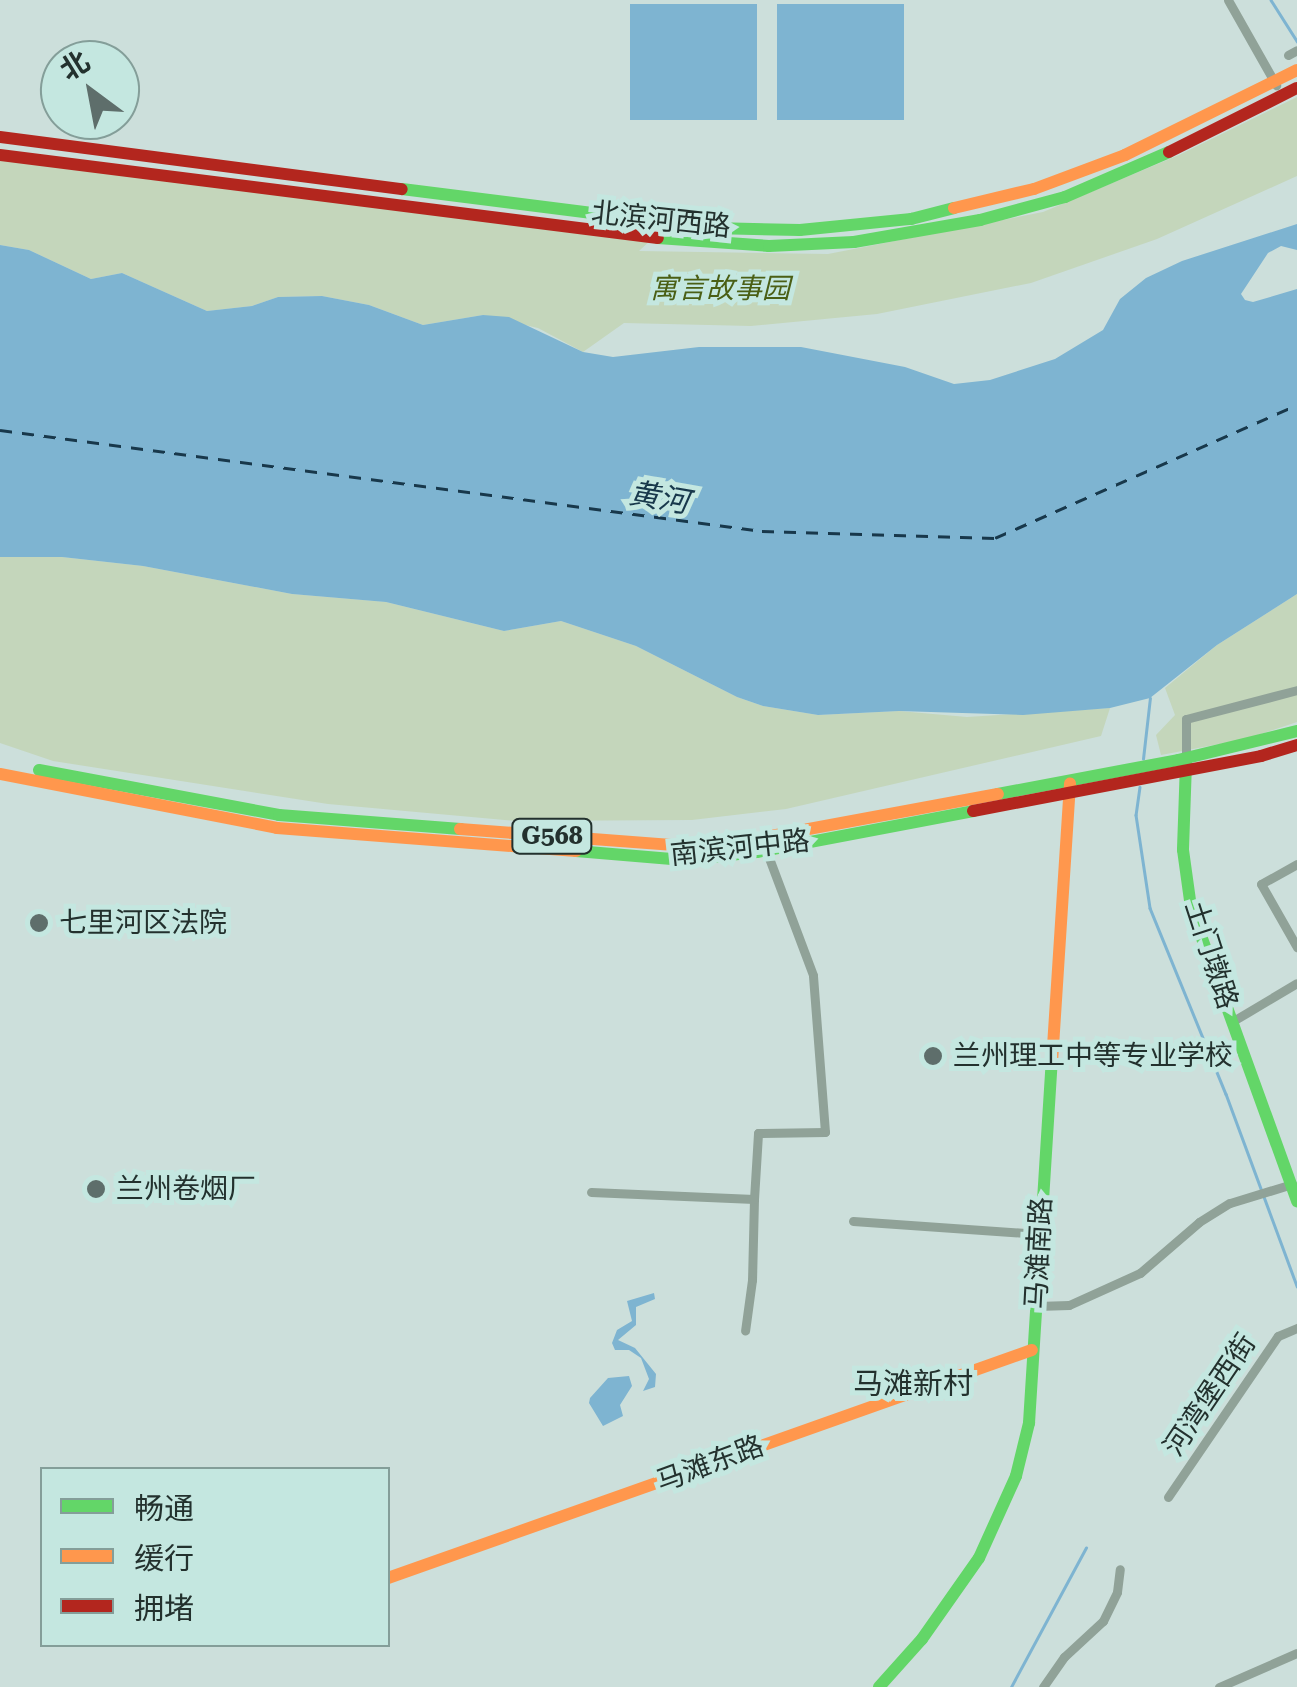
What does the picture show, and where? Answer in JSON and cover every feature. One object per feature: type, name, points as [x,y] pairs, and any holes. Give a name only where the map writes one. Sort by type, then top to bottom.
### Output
[{"type":"main road","name":"北滨河西路","points":[[0,137],[711,228],[800,230],[911,219],[1034,190],[1125,156],[1297,70]]},
{"type":"main road","name":"北滨河西路","points":[[0,156],[654,238],[770,246],[872,239],[980,220],[1065,197],[1152,160],[1297,88]]},
{"type":"main road","name":"南滨河中路","points":[[1186,764],[1297,731]]},
{"type":"main road","name":"南滨河中路","points":[[0,774],[277,828],[684,860],[766,850],[1070,792],[1104,779],[1297,745]]},
{"type":"main road","name":"南滨河中路","points":[[0,762],[279,815],[684,846],[755,839],[1070,777],[1104,779]]},
{"type":"main road","name":"土门墩路","points":[[1186,764],[1183,850],[1192,908],[1297,1201]]},
{"type":"main road","name":"马滩南路","points":[[879,1687],[957,1592],[1008,1493],[1029,1422],[1070,777]]},
{"type":"main road","name":"马滩东路","points":[[390,1577],[1032,1350]]},
{"type":"street","points":[[1228,0],[1281,96]]},
{"type":"street","points":[[1186,764],[1186,719],[1297,690]]},
{"type":"street","points":[[746,1331],[758,1132],[825,1132],[813,976],[766,850]]},
{"type":"street","points":[[1297,864],[1261,884],[1297,946]]},
{"type":"street","points":[[1233,1021],[1297,983]]},
{"type":"street","points":[[1037,1306],[1070,1305],[1140,1273],[1199,1222],[1230,1203],[1254,1199],[1292,1184]]},
{"type":"street","points":[[591,1192],[754,1200]]},
{"type":"street","points":[[853,1221],[1039,1234]]},
{"type":"street","name":"河湾堡西街","points":[[1168,1497],[1278,1336],[1297,1328]]},
{"type":"street","points":[[1043,1687],[1064,1656],[1103,1621],[1117,1592],[1120,1570]]},
{"type":"street","points":[[1219,1687],[1297,1652]]},
{"type":"green space","name":"寓言故事园","points":[[1297,97],[1297,176],[1157,239],[1031,283],[877,314],[751,326],[624,323],[583,352],[538,328],[483,315],[423,325],[369,305],[322,296],[278,297],[252,306],[207,311],[122,273],[91,279],[29,250],[0,245],[0,155],[653,238],[639,251],[828,254],[1043,212],[1179,155]]},
{"type":"green space","points":[[0,557],[62,557],[143,566],[292,594],[386,602],[504,631],[561,621],[636,646],[737,697],[763,706],[818,715],[899,711],[967,717],[1110,708],[1101,736],[786,809],[692,820],[515,821],[328,804],[53,761],[0,743]]},
{"type":"green space","points":[[1297,594],[1297,722],[1246,739],[1161,755],[1156,735],[1175,715],[1165,688],[1217,645]]},
{"type":"water","points":[[630,4],[757,4],[757,120],[630,120]]},
{"type":"water","points":[[777,4],[904,4],[904,120],[777,120]]},
{"type":"water","name":"黄河","points":[[1297,224],[1297,250],[1281,246],[1268,253],[1241,294],[1253,302],[1297,289],[1297,594],[1217,645],[1150,698],[1110,708],[1023,715],[899,711],[818,715],[763,706],[737,697],[636,646],[561,621],[504,631],[386,602],[292,594],[143,566],[62,557],[0,557],[0,245],[29,250],[91,279],[122,273],[207,311],[252,306],[278,297],[322,296],[369,305],[423,325],[483,315],[509,317],[583,352],[613,357],[699,347],[801,347],[905,367],[954,384],[990,380],[1055,359],[1103,330],[1120,299],[1146,278],[1182,261]]},
{"type":"water","points":[[654,1293],[655,1299],[636,1307],[636,1325],[618,1340],[635,1348],[656,1374],[655,1387],[643,1391],[649,1379],[641,1358],[629,1350],[615,1350],[612,1343],[617,1330],[632,1321],[627,1301]]},
{"type":"water","points":[[629,1376],[632,1386],[620,1405],[623,1416],[603,1426],[589,1403],[590,1398],[608,1378]]},
{"type":"waterway","points":[[1271,0],[1297,41]]},
{"type":"waterway","points":[[1143,759],[1150,698]]},
{"type":"waterway","points":[[1140,787],[1136,815],[1150,908],[1226,1094],[1297,1286]]},
{"type":"waterway","points":[[1011,1687],[1086,1548]]},
{"type":"ferry route","points":[[0,430],[762,531],[995,538],[1297,405]]},
{"type":"traffic: fast","points":[[658,238],[769,246],[854,242],[980,220],[1065,197],[1169,152]]},
{"type":"traffic: fast","points":[[402,189],[711,228],[800,230],[911,219],[954,208]]},
{"type":"traffic: fast","points":[[998,794],[1178,760],[1297,731]]},
{"type":"traffic: fast","points":[[1186,763],[1183,850],[1191,908],[1297,1201]]},
{"type":"traffic: fast","points":[[39,770],[279,815],[460,829]]},
{"type":"traffic: fast","points":[[576,851],[684,860],[757,852],[973,811]]},
{"type":"traffic: fast","points":[[879,1687],[922,1639],[979,1558],[1016,1476],[1029,1423],[1052,1062]]},
{"type":"traffic: slow","points":[[954,208],[1034,189],[1125,155],[1297,70]]},
{"type":"traffic: slow","points":[[0,774],[277,828],[576,851]]},
{"type":"traffic: slow","points":[[1052,1062],[1070,784]]},
{"type":"traffic: slow","points":[[460,829],[684,846],[755,839],[998,794]]},
{"type":"traffic: slow","points":[[390,1577],[1032,1350]]},
{"type":"traffic: jam","points":[[1169,152],[1297,88]]},
{"type":"traffic: jam","points":[[0,137],[402,189]]},
{"type":"traffic: jam","points":[[0,155],[658,238]]},
{"type":"traffic: jam","points":[[973,811],[1261,756],[1297,745]]},
{"type":"place","name":"七里河区法院","points":[[39,923]]},
{"type":"place","name":"兰州理工中等专业学校","points":[[933,1056]]},
{"type":"place","name":"兰州卷烟厂","points":[[96,1189]]},
{"type":"district","name":"马滩新村","points":[[913,1384]]}]
